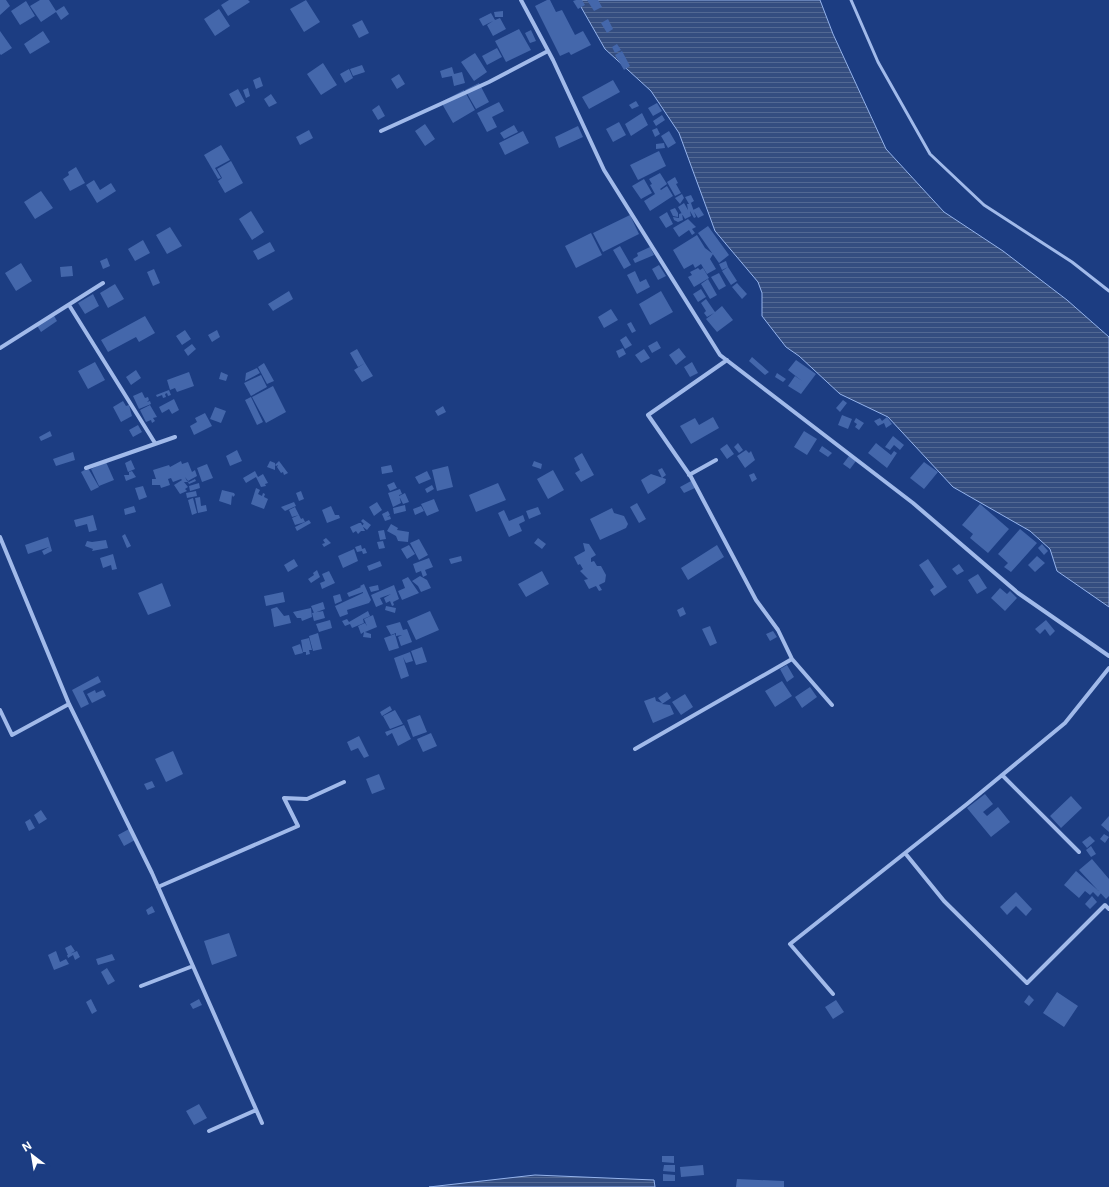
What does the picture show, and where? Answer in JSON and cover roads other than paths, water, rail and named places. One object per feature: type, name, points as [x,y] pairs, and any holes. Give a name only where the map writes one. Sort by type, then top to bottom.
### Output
[{"type":"street","points":[[521,0],[548,51],[604,170],[720,355],[913,503],[1018,593],[1109,656]]},
{"type":"street","points":[[381,131],[489,82],[548,51]]},
{"type":"street","points":[[0,348],[103,283]]},
{"type":"street","points":[[68,305],[155,444]]},
{"type":"street","points":[[727,360],[648,415],[690,475],[756,600],[778,630],[792,659],[832,705]]},
{"type":"street","points":[[86,468],[175,436]]},
{"type":"street","points":[[690,475],[716,460]]},
{"type":"street","points":[[0,537],[69,704],[158,887],[262,1123]]},
{"type":"street","points":[[635,749],[792,659]]},
{"type":"street","points":[[833,994],[790,944],[1065,723],[1109,668]]},
{"type":"street","points":[[0,710],[12,735],[69,704]]},
{"type":"street","points":[[1002,775],[1079,852]]},
{"type":"street","points":[[158,887],[298,826],[284,798],[307,798],[344,782]]},
{"type":"street","points":[[905,853],[944,901],[1027,983],[1105,905],[1109,909]]},
{"type":"street","points":[[141,986],[193,966]]},
{"type":"street","points":[[209,1131],[256,1110]]},
{"type":"lane","points":[[851,0],[878,62],[930,154],[984,205],[1072,262],[1109,291]]},
{"type":"water","points":[[577,0],[820,0],[833,34],[886,149],[944,212],[1003,251],[1067,300],[1109,337],[1109,607],[1057,571],[1050,549],[1030,531],[953,487],[888,417],[840,394],[799,356],[786,347],[762,316],[762,293],[758,282],[715,231],[679,133],[651,91],[605,49]]},
{"type":"water","points":[[535,1175],[654,1180],[655,1187],[429,1187]]}]
